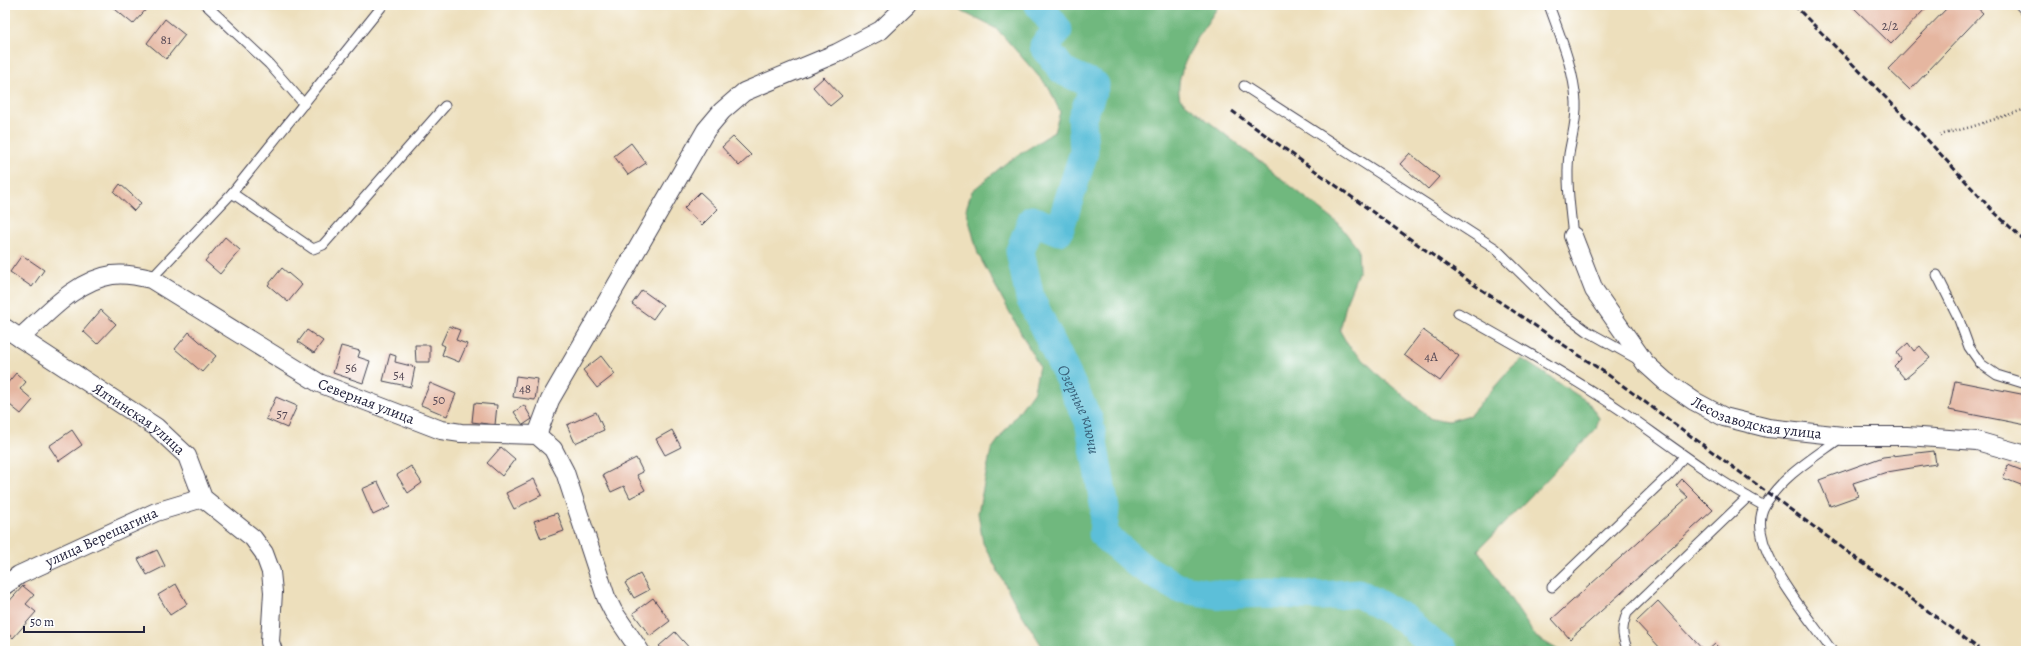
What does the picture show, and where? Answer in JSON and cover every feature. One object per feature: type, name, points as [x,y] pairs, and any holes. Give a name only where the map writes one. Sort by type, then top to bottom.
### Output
[{"type":"street","points":[[640,651],[613,611],[606,597],[565,472],[553,449],[537,435],[550,400],[706,130],[722,112],[744,92],[837,53],[881,30],[907,5]]},
{"type":"street","name":"Лесозаводская улица","points":[[1573,236],[1594,290],[1645,364],[1665,381],[1694,401],[1724,417],[1768,428],[1843,436],[1907,436],[1977,441],[2026,455]]},
{"type":"street","name":"Северная улица","points":[[12,333],[56,306],[90,282],[114,274],[139,276],[151,279],[301,372],[334,389],[440,430],[461,433],[537,435]]},
{"type":"street","name":"Ялтинская улица","points":[[12,333],[156,427],[187,456],[203,498]]},
{"type":"street","points":[[203,498],[253,538],[264,553],[271,572],[273,592],[270,642],[273,651]]},
{"type":"street","name":"улица Верещагина","points":[[5,585],[39,565],[156,512],[203,498]]},
{"type":"lane","points":[[206,5],[269,64],[304,104]]},
{"type":"lane","points":[[151,279],[232,193],[384,5]]},
{"type":"lane","points":[[1549,5],[1572,75],[1576,102],[1575,126],[1569,154],[1569,192],[1573,236]]},
{"type":"lane","points":[[2020,5],[2026,12]]},
{"type":"lane","points":[[1244,86],[1495,248],[1556,308],[1586,331],[1645,364]]},
{"type":"lane","points":[[232,193],[313,249],[323,245],[445,106]]},
{"type":"lane","points":[[1937,275],[1958,318],[1969,346],[1981,364],[1997,375],[2026,384]]},
{"type":"lane","points":[[1458,313],[1548,362],[1623,412],[1684,456],[1764,506]]},
{"type":"lane","points":[[1832,651],[1786,589],[1766,550],[1760,521],[1764,506],[1792,475],[1843,436]]},
{"type":"lane","points":[[1552,587],[1672,472],[1684,456]]},
{"type":"lane","points":[[1627,648],[1622,636],[1622,626],[1627,613],[1748,497]]},
{"type":"path","points":[[1940,135],[1971,127],[2026,109]]},
{"type":"green space","points":[[955,5],[1219,5],[1198,38],[1185,63],[1179,88],[1180,99],[1339,224],[1358,249],[1359,270],[1347,300],[1340,331],[1348,345],[1382,378],[1432,419],[1449,421],[1470,415],[1512,367],[1522,359],[1588,402],[1599,418],[1596,429],[1478,550],[1536,637],[1560,651],[1045,651],[1015,603],[983,543],[978,513],[991,450],[1034,391],[1039,366],[978,254],[966,209],[972,191],[1006,163],[1054,132],[1060,112],[1049,88],[997,29],[959,10]]},
{"type":"building","points":[[110,5],[150,5],[133,24]]},
{"type":"building","points":[[1851,5],[1929,5],[1891,44]]},
{"type":"building","points":[[1950,5],[1974,5],[1983,13],[1910,90],[1888,69]]},
{"type":"building","points":[[165,19],[185,35],[166,59],[147,43]]},
{"type":"building","points":[[824,77],[842,96],[830,106],[813,87]]},
{"type":"building","points":[[733,137],[751,155],[739,166],[722,147]]},
{"type":"building","points":[[631,143],[646,163],[628,175],[614,156]]},
{"type":"building","points":[[1410,153],[1439,177],[1428,189],[1400,164]]},
{"type":"building","points":[[120,184],[141,203],[134,211],[114,192]]},
{"type":"building","points":[[700,192],[718,209],[702,225],[684,208]]},
{"type":"building","points":[[225,237],[240,250],[220,274],[205,261]]},
{"type":"building","points":[[22,255],[44,270],[32,287],[10,272]]},
{"type":"building","points":[[282,268],[302,285],[288,302],[268,285]]},
{"type":"building","points":[[642,290],[663,305],[653,319],[632,304]]},
{"type":"building","points":[[101,310],[116,324],[97,344],[83,331]]},
{"type":"building","points":[[449,326],[460,330],[456,340],[467,344],[459,362],[442,355],[445,346],[441,344]]},
{"type":"building","points":[[307,330],[323,341],[314,353],[298,342]]},
{"type":"building","points":[[1423,330],[1459,356],[1440,381],[1404,355]]},
{"type":"building","points":[[189,332],[216,356],[202,372],[175,349]]},
{"type":"building","points":[[1908,343],[1914,351],[1920,346],[1930,358],[1905,379],[1894,366],[1901,359],[1897,353]]},
{"type":"building","points":[[415,345],[430,345],[430,362],[416,362]]},
{"type":"building","points":[[341,346],[360,351],[358,357],[370,361],[363,383],[333,373]]},
{"type":"building","points":[[390,354],[396,356],[395,362],[415,367],[411,387],[383,381]]},
{"type":"building","points":[[601,356],[615,374],[597,388],[583,370]]},
{"type":"building","points":[[16,373],[26,382],[20,389],[33,400],[21,414],[5,401],[5,386]]},
{"type":"building","points":[[516,376],[538,379],[535,400],[513,397]]},
{"type":"building","points":[[1955,381],[2026,395],[2026,425],[1949,410]]},
{"type":"building","points":[[430,383],[456,394],[447,416],[421,405]]},
{"type":"building","points":[[276,397],[297,406],[287,428],[266,419]]},
{"type":"building","points":[[474,403],[497,405],[495,425],[472,422]]},
{"type":"building","points":[[524,405],[532,419],[523,425],[514,412]]},
{"type":"building","points":[[596,412],[604,430],[575,443],[567,425]]},
{"type":"building","points":[[72,430],[82,445],[59,461],[49,446]]},
{"type":"building","points":[[672,430],[681,447],[665,455],[656,439]]},
{"type":"building","points":[[501,447],[515,459],[502,476],[487,463]]},
{"type":"building","points":[[1934,451],[1936,464],[1887,472],[1853,483],[1858,496],[1830,506],[1819,480],[1883,457]]},
{"type":"building","points":[[636,458],[643,472],[637,475],[645,490],[630,498],[624,486],[611,492],[603,475]]},
{"type":"building","points":[[2008,465],[2026,472],[2026,487],[2003,478]]},
{"type":"building","points":[[411,466],[422,483],[408,493],[397,475]]},
{"type":"building","points":[[534,479],[542,495],[514,509],[506,493]]},
{"type":"building","points":[[1682,479],[1713,510],[1570,639],[1552,619],[1688,497],[1676,486]]},
{"type":"building","points":[[378,482],[390,507],[373,515],[362,489]]},
{"type":"building","points":[[557,513],[564,531],[541,539],[534,521]]},
{"type":"building","points":[[157,550],[165,566],[147,575],[138,559]]},
{"type":"building","points":[[640,574],[649,590],[634,598],[625,583]]},
{"type":"building","points":[[176,584],[187,604],[170,615],[158,595]]},
{"type":"building","points":[[23,586],[34,595],[26,604],[36,612],[13,638],[5,631],[5,606]]},
{"type":"building","points":[[653,598],[670,621],[650,636],[633,613]]},
{"type":"building","points":[[1658,601],[1704,651],[1663,651],[1636,622]]},
{"type":"building","points":[[675,632],[692,651],[664,651],[659,646]]},
{"type":"building","points":[[1715,644],[1722,651],[1707,651]]},
{"type":"waterway","name":"Озерные ключи","points":[[1039,5],[1058,30],[1044,46],[1063,71],[1095,85],[1082,118],[1084,152],[1059,231],[1032,220],[1020,251],[1030,298],[1089,421],[1105,508],[1103,534],[1139,565],[1178,588],[1220,595],[1267,593],[1322,596],[1358,593],[1405,619],[1431,643],[1443,651]]},
{"type":"railway","points":[[1794,5],[1922,134],[1992,210],[2026,242]]},
{"type":"railway","points":[[1232,111],[1473,284],[1607,374],[1982,651]]}]
